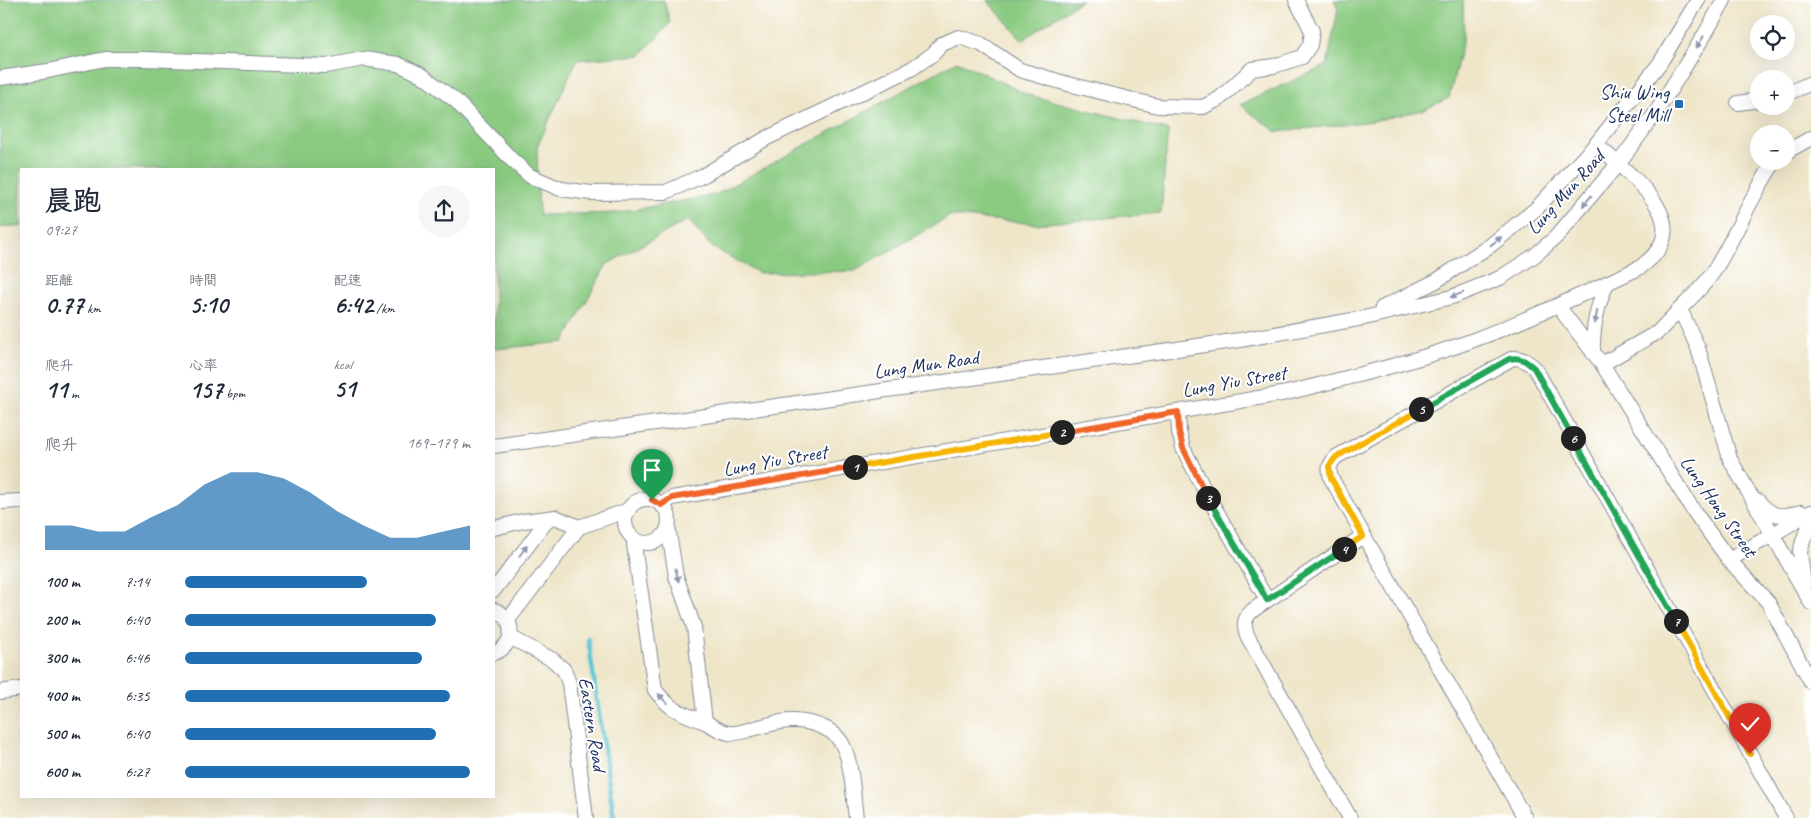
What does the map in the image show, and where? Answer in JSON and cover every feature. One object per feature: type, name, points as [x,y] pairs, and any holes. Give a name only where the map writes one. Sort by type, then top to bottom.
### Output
[{"type":"street","points":[[0,78],[48,71],[104,59],[326,66],[364,59],[398,64],[422,75],[456,101],[512,160],[530,176],[561,189],[591,193],[666,192],[704,174],[767,138],[911,69],[933,54],[942,44],[959,37],[981,44],[1020,70],[1068,84],[1158,106],[1203,107],[1219,99],[1252,69],[1274,66],[1302,57],[1310,45],[1312,31],[1296,0]]},
{"type":"street","name":"Lung Mun Road","points":[[1364,318],[1436,281],[1491,245],[1537,208],[1596,144],[1660,63],[1698,0]]},
{"type":"street","name":"Lung Mun Road","points":[[495,446],[1240,340],[1364,318],[1452,297],[1500,278],[1534,256],[1556,237],[1618,164],[1655,114],[1724,0]]},
{"type":"street","points":[[1795,90],[1811,83]]},
{"type":"street","points":[[1738,103],[1750,101]]},
{"type":"street","points":[[1795,147],[1811,138]]},
{"type":"street","name":"Lung Yiu Street","points":[[661,505],[672,498],[1287,392],[1379,370],[1470,341],[1558,306],[1639,268],[1651,260],[1659,248],[1664,235],[1664,220],[1660,207],[1652,195],[1596,144]]},
{"type":"street","points":[[1602,364],[1658,332],[1702,286],[1714,271],[1769,170]]},
{"type":"street","points":[[1593,353],[1595,317],[1607,283]]},
{"type":"street","name":"Lung Hong Street","points":[[1558,306],[1602,364],[1693,510],[1729,560],[1768,602],[1811,682]]},
{"type":"street","points":[[1680,309],[1698,348],[1730,459],[1808,598]]},
{"type":"street","points":[[1525,818],[1363,536],[1331,478],[1329,470],[1331,462],[1336,457],[1509,359],[1520,358],[1527,361],[1534,368],[1786,818]]},
{"type":"street","points":[[1178,412],[1179,432],[1183,448],[1206,493],[1267,600]]},
{"type":"street","points":[[1743,483],[1760,504],[1774,514],[1783,517],[1811,511]]},
{"type":"street","points":[[668,527],[659,539],[646,543],[635,539],[628,533],[625,518],[629,510],[638,502],[644,500],[652,500],[661,505],[667,513],[676,576],[694,627],[705,722]]},
{"type":"street","points":[[0,502],[20,501]]},
{"type":"street","points":[[508,620],[579,528],[629,510]]},
{"type":"street","points":[[1729,560],[1811,511]]},
{"type":"street","points":[[495,528],[523,521],[555,517],[579,528]]},
{"type":"street","points":[[495,589],[549,518]]},
{"type":"street","points":[[1808,598],[1800,552],[1802,541],[1811,522]]},
{"type":"street","points":[[1350,818],[1244,629],[1244,622],[1247,615],[1267,600],[1363,536]]},
{"type":"street","points":[[635,539],[634,545],[655,690],[665,703],[682,714],[730,734],[740,733],[776,722],[793,720],[812,723],[828,730],[837,737],[845,749],[856,818]]},
{"type":"street","points":[[495,611],[508,620],[511,632],[502,649],[495,652]]},
{"type":"street","name":"Eastern Road","points":[[510,637],[553,660],[564,670],[569,683],[586,818]]},
{"type":"street","points":[[0,692],[20,689]]},
{"type":"green space","points":[[0,0],[664,0],[670,23],[641,55],[577,60],[537,147],[539,215],[615,213],[715,195],[957,61],[1028,95],[1168,130],[1161,213],[1036,224],[950,216],[855,271],[759,273],[712,247],[688,220],[607,264],[564,342],[495,349],[495,168],[20,168],[20,227],[0,228]]},
{"type":"green space","points":[[987,0],[1082,0],[1022,40]]},
{"type":"green space","points":[[1334,0],[1463,0],[1464,36],[1449,98],[1423,110],[1373,121],[1277,132],[1240,105],[1327,65],[1338,9]]},
{"type":"waterway","points":[[588,638],[614,818]]},
{"type":"place","name":"Shiu Wing Steel Mill","points":[[1679,104]]},
{"type":"route","points":[[652,500],[661,505],[666,500],[672,498],[1178,412],[1179,432],[1183,448],[1206,493],[1267,600],[1363,536],[1331,478],[1329,466],[1336,457],[1509,359],[1520,358],[1527,361],[1534,368],[1750,754]]}]
